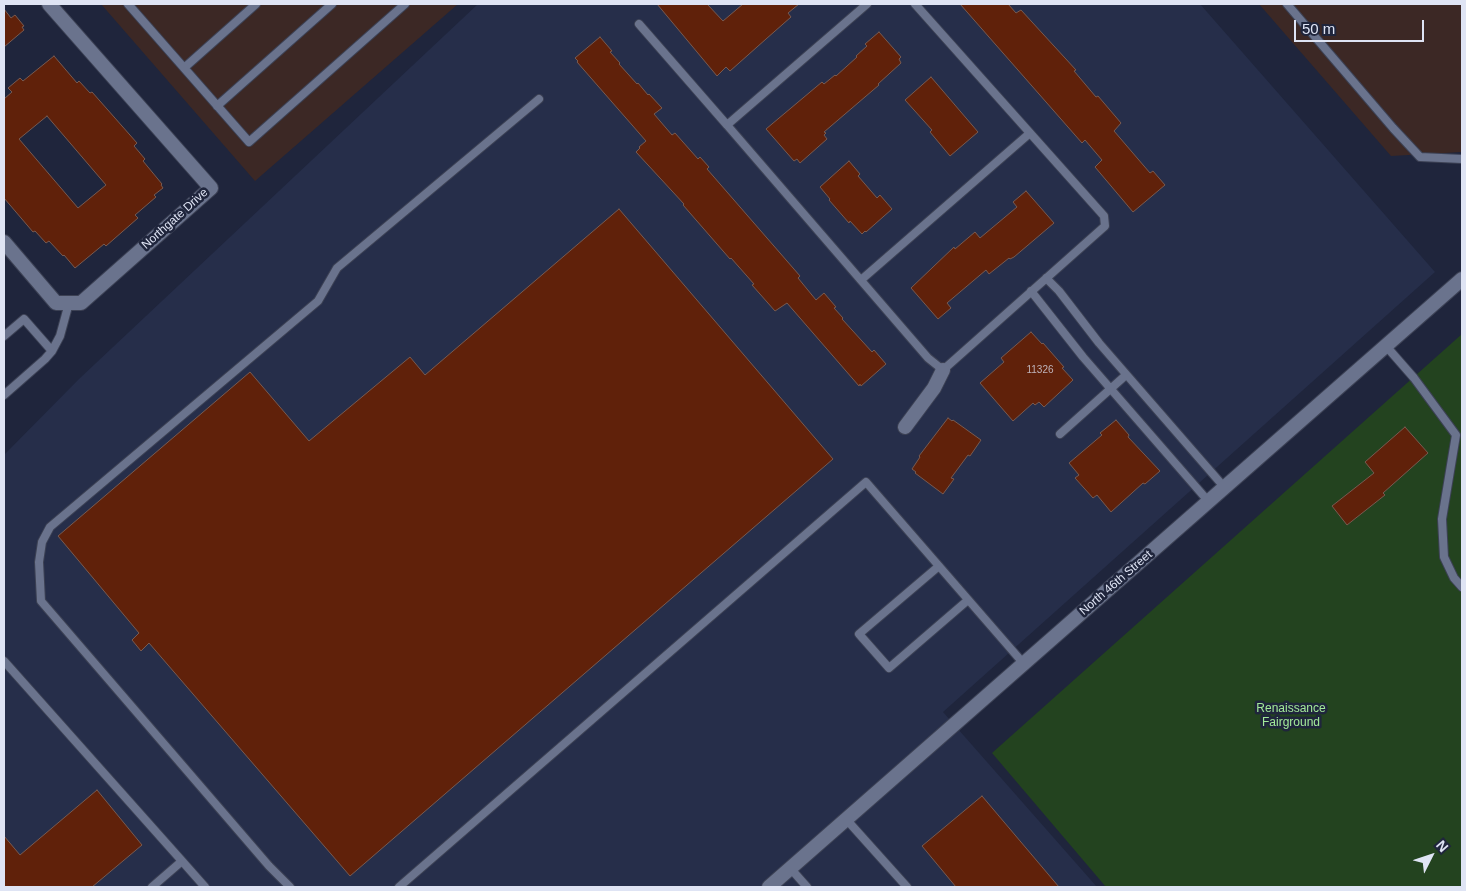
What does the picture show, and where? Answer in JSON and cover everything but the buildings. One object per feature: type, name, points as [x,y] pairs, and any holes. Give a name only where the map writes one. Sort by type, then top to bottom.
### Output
[{"type":"street","name":"Northgate Drive","points":[[49,4],[211,188],[81,303],[69,303]]},
{"type":"street","points":[[4,242],[56,303],[69,303]]},
{"type":"street","name":"North 46th Street","points":[[770,887],[1462,279]]},
{"type":"street","points":[[905,427],[934,388],[943,370]]},
{"type":"lane","points":[[128,4],[248,142],[405,4]]},
{"type":"lane","points":[[184,68],[256,4]]},
{"type":"lane","points":[[217,106],[331,4]]},
{"type":"lane","points":[[727,125],[867,4]]},
{"type":"lane","points":[[639,24],[928,358],[943,370],[1105,226],[1104,216],[915,4]]},
{"type":"lane","points":[[1287,4],[1420,157],[1462,159]]},
{"type":"lane","points":[[290,887],[269,866],[41,601],[39,562],[42,542],[50,526],[318,302],[337,268],[539,99]]},
{"type":"lane","points":[[861,280],[1030,133]]},
{"type":"lane","points":[[1046,278],[1126,376],[1225,488]]},
{"type":"lane","points":[[1031,291],[1111,390],[1209,502]]},
{"type":"lane","points":[[4,395],[46,359],[52,351],[60,336],[69,303]]},
{"type":"lane","points":[[4,336],[24,319],[52,351]]},
{"type":"lane","points":[[1386,346],[1414,378],[1456,435],[1442,519],[1444,558],[1454,578],[1462,587]]},
{"type":"lane","points":[[1060,434],[1126,376]]},
{"type":"lane","points":[[399,887],[866,482],[1024,664]]},
{"type":"lane","points":[[939,566],[859,634],[889,668],[968,600]]},
{"type":"lane","points":[[4,661],[205,887]]},
{"type":"lane","points":[[846,819],[907,887]]},
{"type":"lane","points":[[152,887],[182,861]]},
{"type":"lane","points":[[791,869],[807,887]]},
{"type":"shaded area","points":[[101,4],[458,4],[255,181]]},
{"type":"shaded area","points":[[478,4],[1200,4],[1435,272],[943,712],[1097,887],[4,887],[4,455],[79,379]]},
{"type":"shaded area","points":[[1259,4],[1462,4],[1462,152],[1391,156]]},
{"type":"green space","name":"Renaissance Fairground","points":[[1462,334],[1462,887],[1106,887],[992,753]]}]
